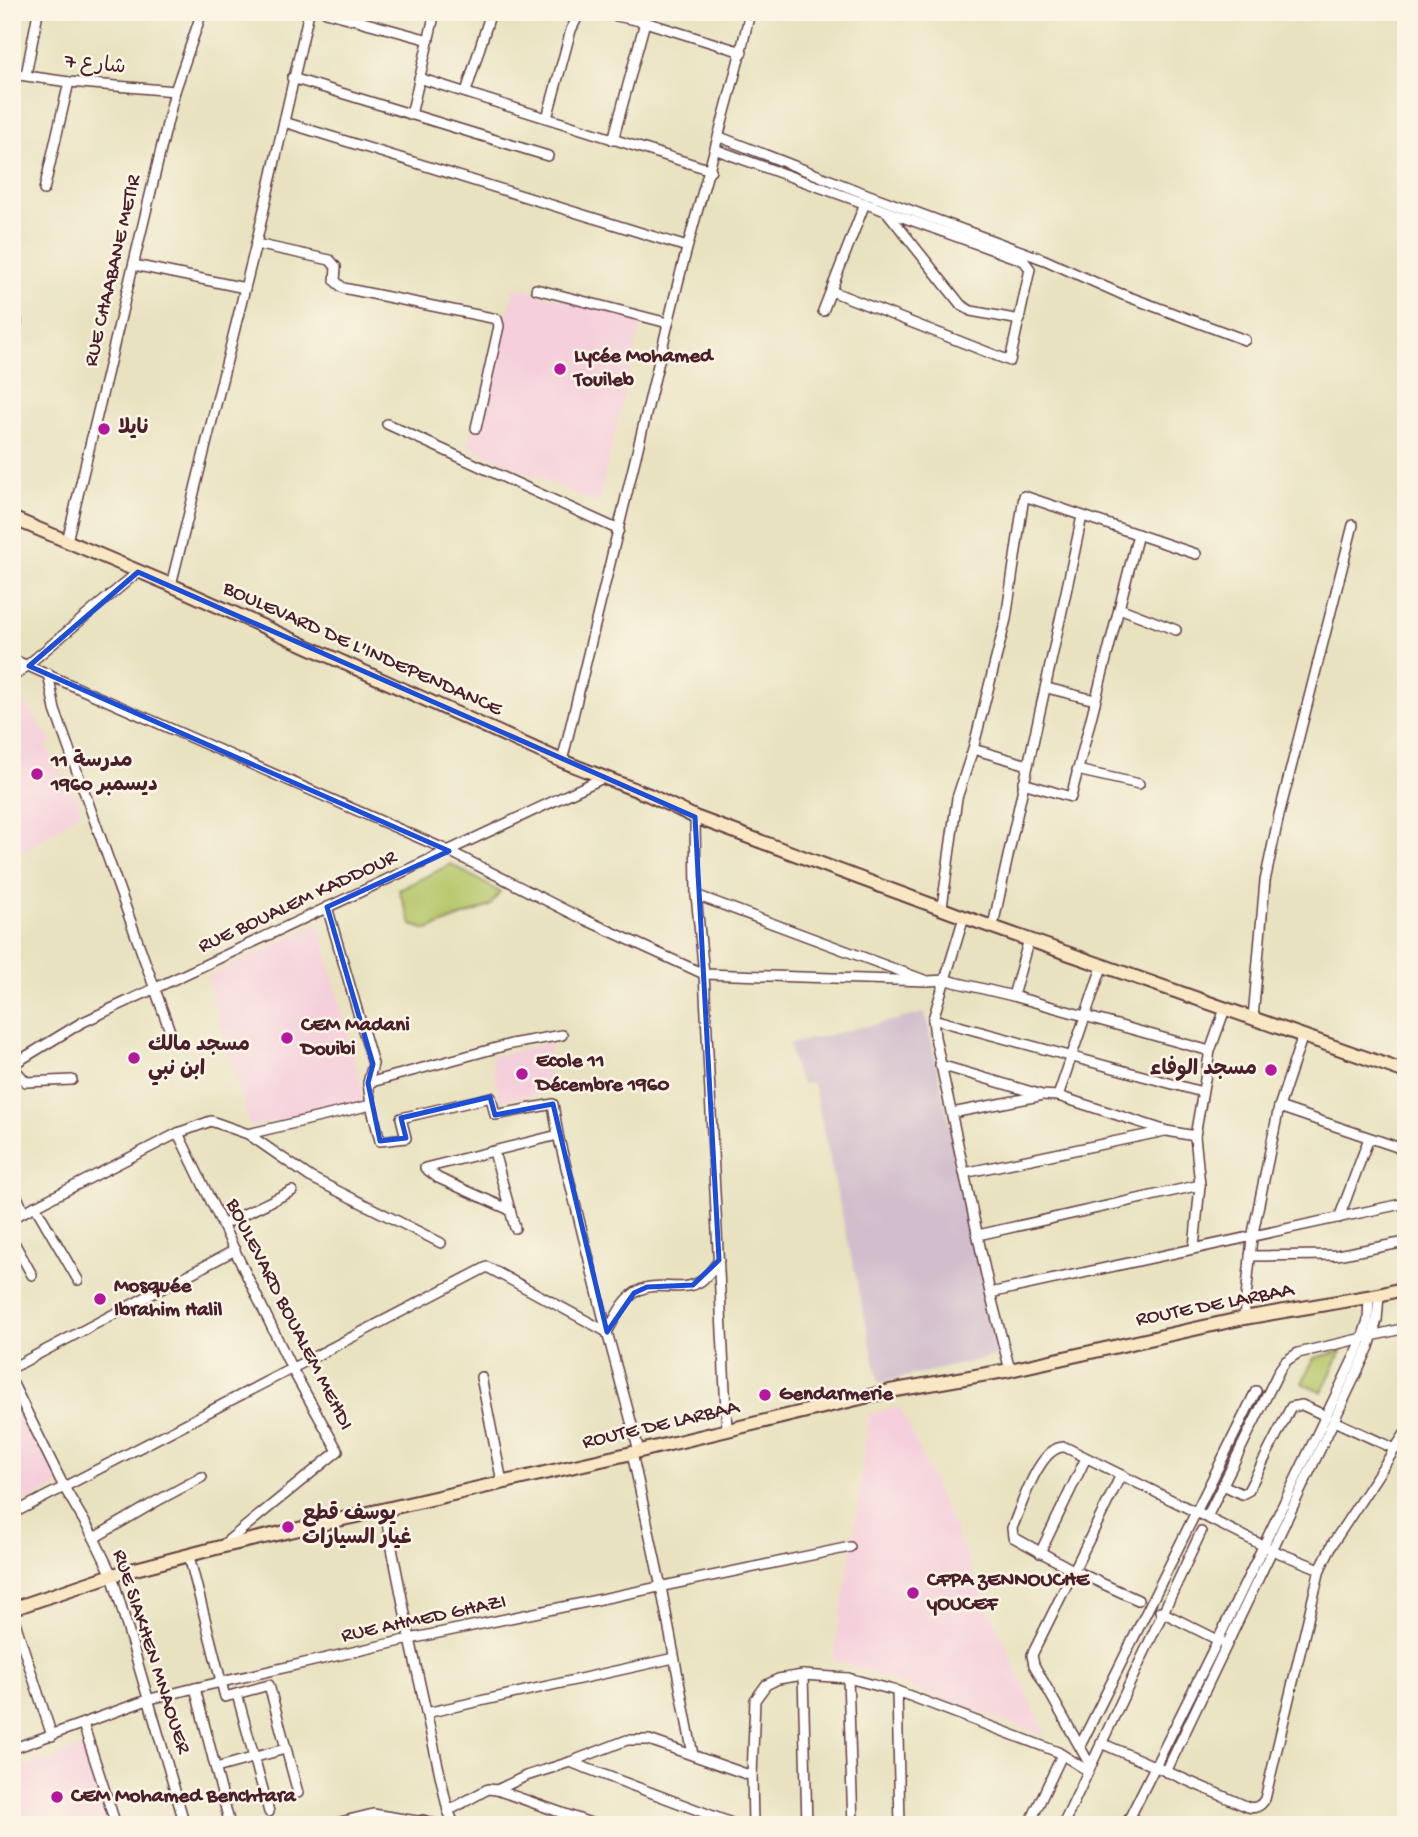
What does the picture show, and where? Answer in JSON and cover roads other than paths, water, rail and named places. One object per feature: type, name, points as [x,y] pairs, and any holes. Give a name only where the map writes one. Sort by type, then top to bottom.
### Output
[{"type":"street","points":[[26,75],[38,12]]},
{"type":"street","name":"RUE CHAABANE METIR","points":[[67,541],[175,91],[202,12]]},
{"type":"street","points":[[171,585],[256,244],[309,12]]},
{"type":"street","points":[[326,12],[429,40]]},
{"type":"street","points":[[411,115],[435,12]]},
{"type":"street","points":[[466,92],[491,12]]},
{"type":"street","points":[[547,118],[571,30],[580,12]]},
{"type":"street","points":[[597,12],[645,22],[742,52]]},
{"type":"street","points":[[562,761],[687,247],[717,149],[750,12]]},
{"type":"street","points":[[613,139],[645,22]]},
{"type":"street","name":"شارع 7","points":[[12,74],[175,91]]},
{"type":"street","points":[[419,78],[711,170]]},
{"type":"street","points":[[292,79],[548,156]]},
{"type":"street","points":[[44,190],[69,82]]},
{"type":"street","points":[[284,122],[687,247]]},
{"type":"street","points":[[720,137],[853,190],[1045,260],[1121,294],[1245,340]]},
{"type":"street","points":[[717,149],[1027,262],[1030,269],[1011,360],[1008,361],[831,291]]},
{"type":"street","points":[[823,311],[865,203]]},
{"type":"street","points":[[886,211],[961,305],[971,311],[1020,320]]},
{"type":"street","points":[[256,244],[330,260],[336,267],[335,281],[343,288],[497,319],[499,326],[476,428]]},
{"type":"street","points":[[134,265],[245,288]]},
{"type":"street","points":[[536,289],[668,323]]},
{"type":"street","points":[[12,340],[17,321]]},
{"type":"street","points":[[387,424],[619,530]]},
{"type":"street","points":[[942,907],[957,798],[973,749],[1006,619],[1024,496],[1196,554]]},
{"type":"street","points":[[993,926],[1023,783],[1047,688],[1082,516]]},
{"type":"street","name":"BOULEVARD DE L'INDEPENDANCE","points":[[12,518],[171,585],[562,761],[649,795],[695,817],[964,917],[1406,1072]]},
{"type":"street","points":[[1253,1018],[1265,881],[1273,841],[1353,525]]},
{"type":"street","points":[[1023,783],[1071,797],[1138,534]]},
{"type":"street","points":[[12,678],[138,572]]},
{"type":"street","points":[[1119,608],[1176,630]]},
{"type":"street","points":[[12,659],[449,851],[577,916],[704,974],[946,980],[1210,1051]]},
{"type":"street","points":[[48,673],[55,710],[170,1034]]},
{"type":"street","points":[[1047,688],[1095,700]]},
{"type":"street","points":[[973,749],[1028,765]]},
{"type":"street","points":[[1077,770],[1139,784]]},
{"type":"street","name":"RUE BOUALEM KADDOUR","points":[[12,1066],[81,1023],[603,778]]},
{"type":"street","points":[[695,817],[696,895],[704,974],[727,1430]]},
{"type":"street","points":[[696,895],[927,981]]},
{"type":"street","points":[[327,907],[373,1064],[368,1083],[380,1141],[406,1138],[401,1118],[491,1097],[495,1115],[553,1104],[558,1135],[636,1452],[693,1755]]},
{"type":"street","points":[[964,917],[933,1019],[940,1065],[990,1293],[1010,1370]]},
{"type":"street","points":[[1013,996],[1029,939]]},
{"type":"street","points":[[1058,1096],[1103,964]]},
{"type":"street","points":[[1194,1248],[1199,1185],[1195,1136],[1210,1051],[1225,1009]]},
{"type":"street","points":[[933,1019],[1009,1037],[1071,1058],[1101,1063],[1202,1092]]},
{"type":"street","points":[[368,1083],[511,1044],[562,1035]]},
{"type":"street","points":[[1244,1318],[1252,1238],[1279,1107],[1303,1035]]},
{"type":"street","points":[[940,1065],[1042,1096]]},
{"type":"street","points":[[12,1066],[26,1082],[72,1080]]},
{"type":"street","points":[[952,1114],[1042,1096],[1058,1096],[1167,1131],[1195,1136]]},
{"type":"street","points":[[248,1133],[371,1105]]},
{"type":"street","points":[[1279,1107],[1406,1150]]},
{"type":"street","points":[[12,1218],[178,1133],[211,1121],[248,1133],[310,1177],[441,1243]]},
{"type":"street","points":[[964,1173],[1167,1131]]},
{"type":"street","name":"BOULEVARD BOUALEM MEHDI","points":[[178,1133],[292,1369],[338,1451],[220,1547]]},
{"type":"street","points":[[510,1210],[438,1178],[425,1168],[558,1135]]},
{"type":"street","points":[[1339,1218],[1368,1138]]},
{"type":"street","points":[[494,1152],[516,1228]]},
{"type":"street","points":[[978,1235],[1199,1185]]},
{"type":"street","points":[[12,1186],[23,1212]]},
{"type":"street","points":[[222,1225],[292,1191]]},
{"type":"street","points":[[990,1293],[1406,1203]]},
{"type":"street","points":[[35,1206],[78,1280]]},
{"type":"street","points":[[12,1239],[32,1275]]},
{"type":"street","points":[[1250,1255],[1336,1255],[1406,1242]]},
{"type":"street","points":[[12,1368],[235,1250]]},
{"type":"street","points":[[607,1332],[623,1304],[634,1293],[647,1287],[693,1285],[702,1280],[719,1260]]},
{"type":"street","points":[[12,1514],[487,1267],[607,1332]]},
{"type":"street","name":"ROUTE DE LARBAA","points":[[12,1611],[112,1576],[384,1508],[636,1452],[890,1391],[1010,1370],[1244,1318],[1406,1288]]},
{"type":"street","points":[[1166,1772],[1223,1642],[1330,1419],[1374,1335],[1374,1296]]},
{"type":"street","points":[[1330,1419],[1363,1337],[1374,1296]]},
{"type":"street","points":[[1206,1517],[1286,1361],[1298,1353],[1406,1328]]},
{"type":"street","points":[[481,1377],[502,1482]]},
{"type":"street","name":"RUE SIAKHEN MNAOUER","points":[[12,1382],[112,1576],[185,1825]]},
{"type":"street","points":[[1080,1746],[1256,1391]]},
{"type":"street","points":[[1223,1485],[1241,1494],[1248,1491],[1291,1406],[1302,1405],[1395,1449]]},
{"type":"street","points":[[1101,1743],[1251,1808],[1263,1803],[1320,1569],[1333,1544],[1406,1432]]},
{"type":"street","points":[[1138,1600],[1040,1553],[1016,1540],[1011,1533],[1046,1454],[1059,1447],[1086,1458],[1268,1548],[1320,1569]]},
{"type":"street","points":[[1040,1553],[1086,1458]]},
{"type":"street","points":[[1089,1768],[1080,1746],[1032,1658],[1034,1649],[1121,1475]]},
{"type":"street","points":[[94,1538],[202,1477]]},
{"type":"street","points":[[384,1508],[426,1713],[448,1811],[455,1825]]},
{"type":"street","points":[[1063,1825],[1201,1532]]},
{"type":"street","name":"RUE AHMED GHAZI","points":[[12,1749],[150,1699],[195,1688],[410,1639],[850,1547]]},
{"type":"street","points":[[188,1556],[225,1697],[269,1685],[298,1793]]},
{"type":"street","points":[[1150,1606],[1223,1642]]},
{"type":"street","points":[[12,1611],[52,1736]]},
{"type":"street","points":[[1126,1825],[1223,1642]]},
{"type":"street","points":[[426,1713],[674,1658]]},
{"type":"street","points":[[753,1825],[755,1700],[766,1685],[778,1679],[803,1675],[848,1678],[897,1691],[1089,1768]]},
{"type":"street","points":[[803,1675],[807,1825]]},
{"type":"street","points":[[848,1678],[853,1825]]},
{"type":"street","points":[[195,1688],[230,1825]]},
{"type":"street","points":[[897,1691],[900,1825]]},
{"type":"street","points":[[237,1694],[269,1812]]},
{"type":"street","points":[[83,1724],[116,1825]]},
{"type":"street","points":[[497,1790],[526,1776],[627,1740],[649,1740],[752,1776]]},
{"type":"street","points":[[216,1768],[285,1749]]},
{"type":"street","points":[[1030,1825],[1062,1755]]},
{"type":"street","points":[[570,1762],[737,1825]]},
{"type":"street","points":[[448,1811],[488,1789],[596,1825]]},
{"type":"street","points":[[328,1825],[373,1814],[428,1824]]},
{"type":"place","name":"Lycée Mohamed Touileb","points":[[560,369]]},
{"type":"place","name":"نايلا","points":[[104,429]]},
{"type":"place","name":"مدرسة 11 ديسمبر 1960","points":[[37,774]]},
{"type":"place","name":"CEM Madani Douibi","points":[[287,1038]]},
{"type":"place","name":"مسجد مالك ابن نبي","points":[[134,1058]]},
{"type":"place","name":"مسجد الوفاء","points":[[1271,1070]]},
{"type":"place","name":"Ecole 11 Décembre 1960","points":[[522,1074]]},
{"type":"place","name":"Mosquée Ibrahim Halil","points":[[100,1299]]},
{"type":"place","name":"Gendarmerie","points":[[765,1395]]},
{"type":"place","name":"يوسف قطع غيار السيارات","points":[[288,1527]]},
{"type":"place","name":"CFPA zENNOUCHE yOUCEF","points":[[913,1593]]},
{"type":"place","name":"CEM Mohamed Benchtara","points":[[57,1797]]}]
